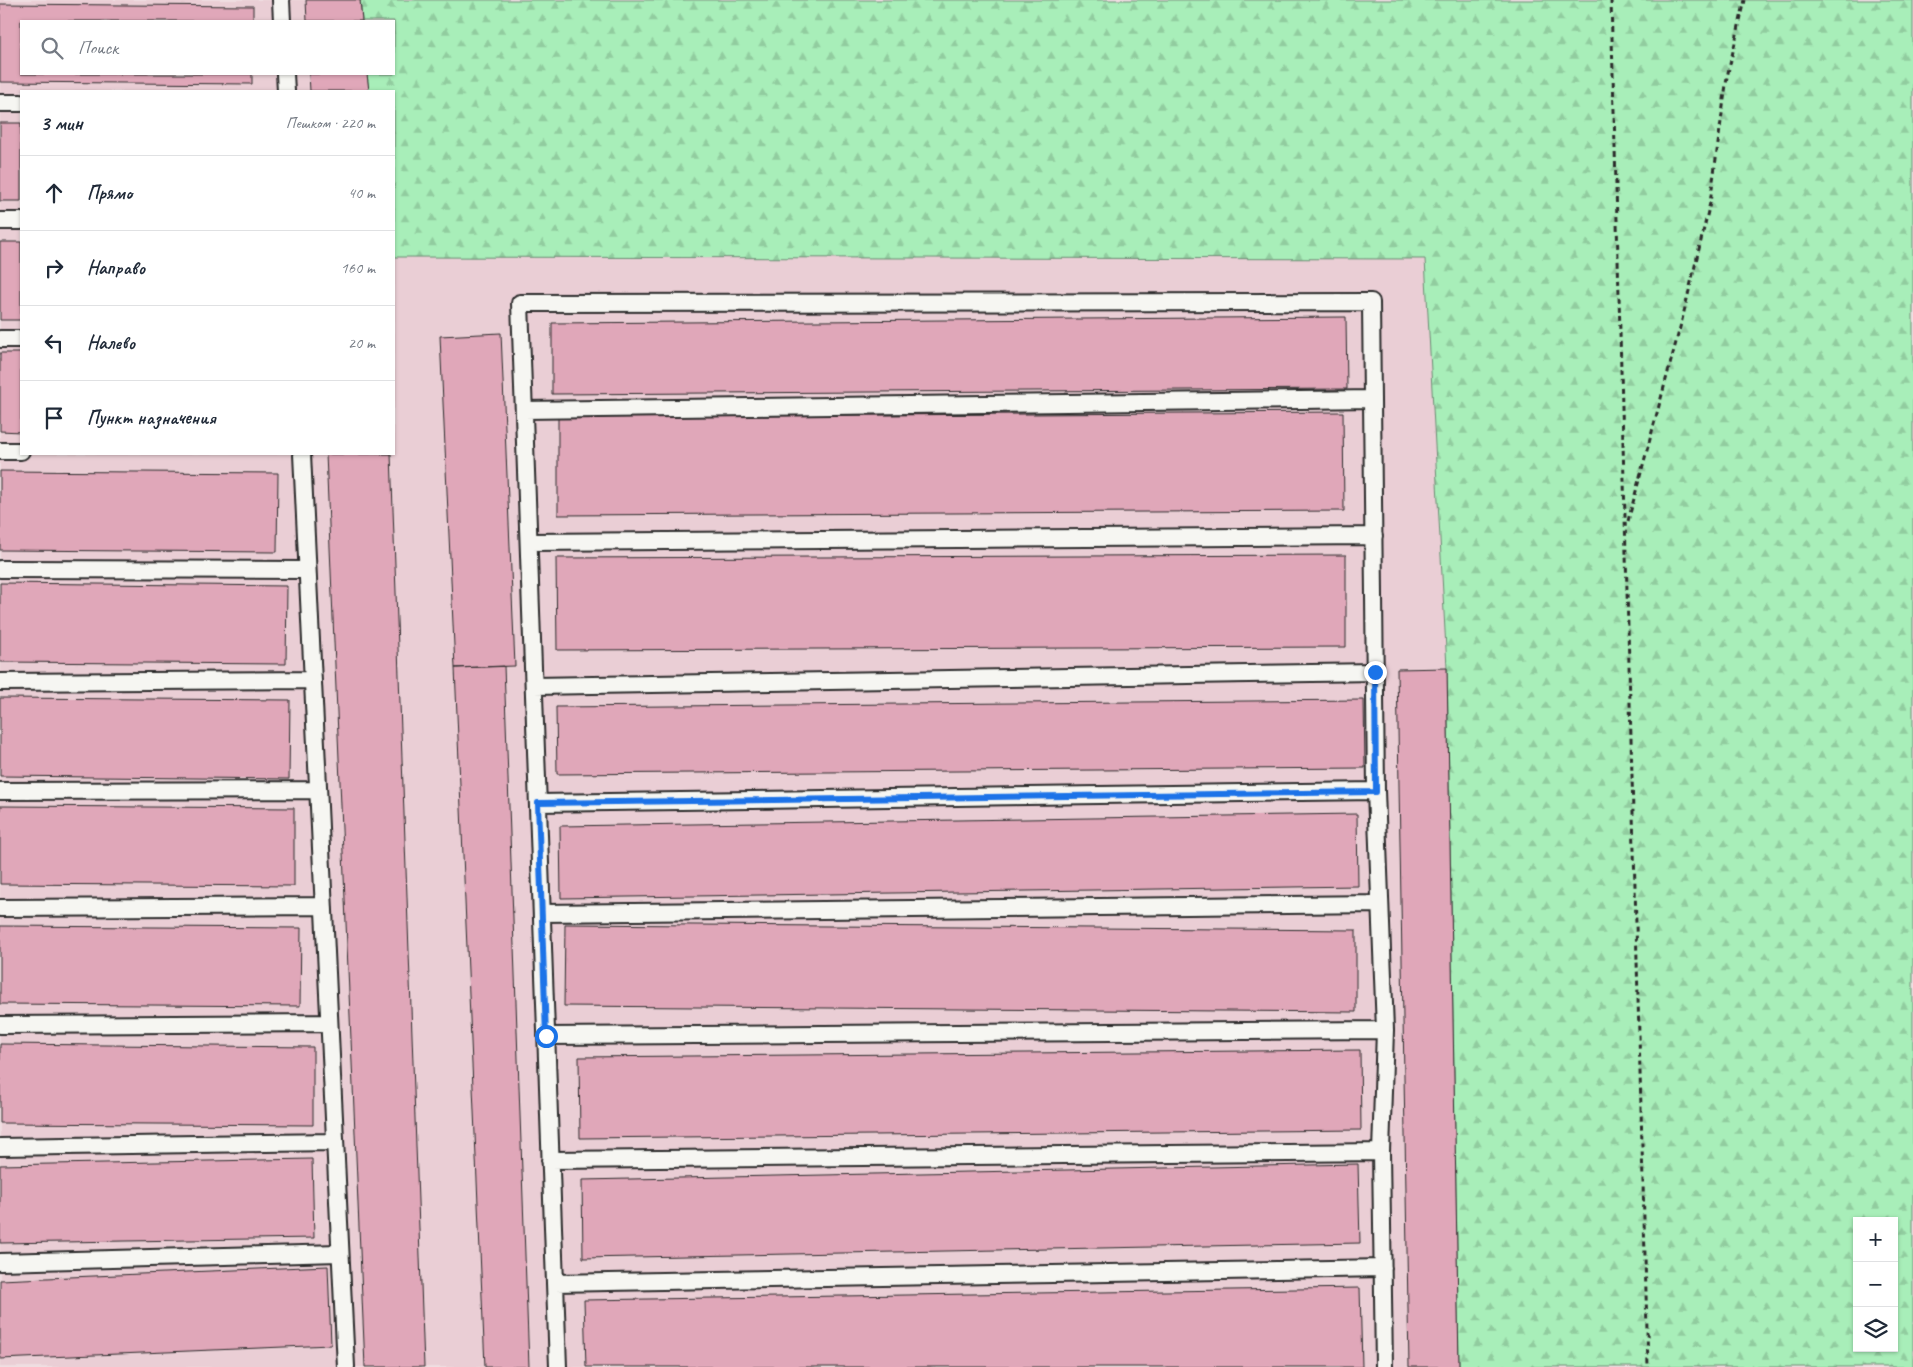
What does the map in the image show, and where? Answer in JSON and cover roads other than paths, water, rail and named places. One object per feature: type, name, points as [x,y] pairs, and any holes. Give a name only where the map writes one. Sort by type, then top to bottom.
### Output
[{"type":"lane","points":[[281,0],[282,20]]},
{"type":"lane","points":[[285,75],[286,90]]},
{"type":"lane","points":[[0,103],[20,103]]},
{"type":"lane","points":[[0,221],[20,221]]},
{"type":"lane","points":[[558,1367],[520,303],[1371,302],[1376,792],[1386,1030],[1381,1152],[1384,1367]]},
{"type":"lane","points":[[0,339],[20,339]]},
{"type":"lane","points":[[524,410],[1372,399]]},
{"type":"lane","points":[[0,451],[20,451]]},
{"type":"lane","points":[[302,455],[339,1253],[346,1367]]},
{"type":"lane","points":[[529,542],[1374,536]]},
{"type":"lane","points":[[0,569],[307,570]]},
{"type":"lane","points":[[534,686],[1375,672]]},
{"type":"lane","points":[[0,682],[313,680]]},
{"type":"lane","points":[[0,791],[318,790]]},
{"type":"lane","points":[[538,803],[1376,792]]},
{"type":"lane","points":[[542,913],[1380,904]]},
{"type":"lane","points":[[0,908],[323,906]]},
{"type":"lane","points":[[0,1025],[329,1023]]},
{"type":"lane","points":[[546,1036],[1386,1030]]},
{"type":"lane","points":[[0,1147],[334,1142]]},
{"type":"lane","points":[[550,1160],[1381,1152]]},
{"type":"lane","points":[[0,1262],[339,1253]]},
{"type":"lane","points":[[555,1283],[1382,1268]]}]
